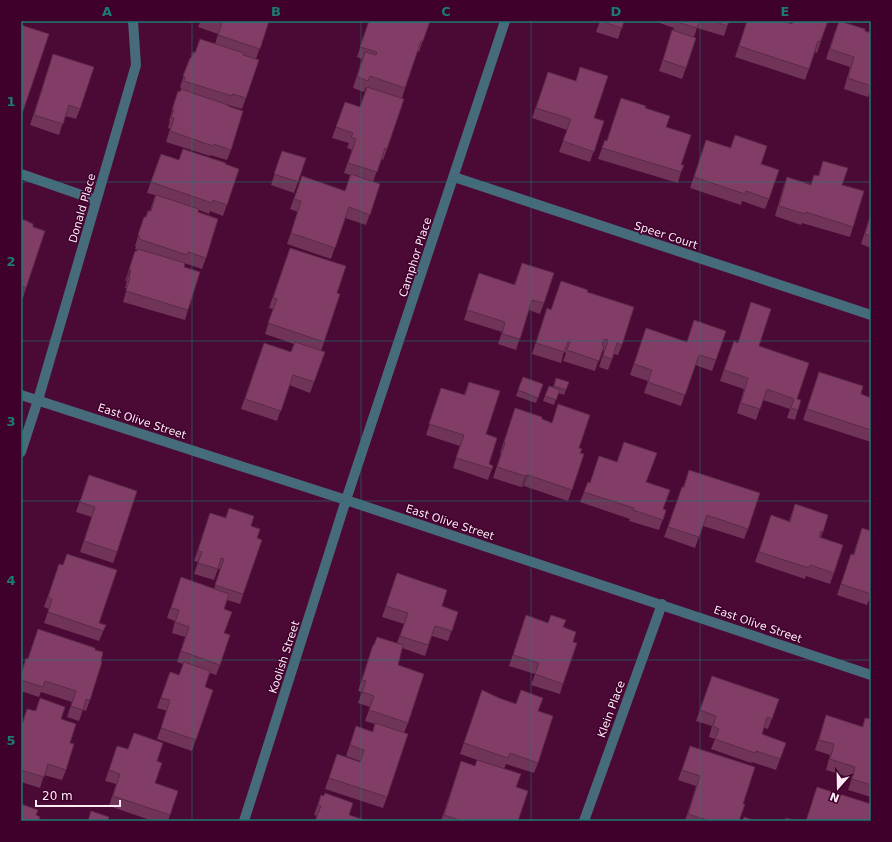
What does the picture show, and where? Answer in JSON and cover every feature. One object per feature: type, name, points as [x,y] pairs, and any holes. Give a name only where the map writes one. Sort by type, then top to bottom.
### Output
[{"type":"street","name":"Donald Place","points":[[21,452],[38,400],[136,65],[134,21]]},
{"type":"street","name":"Camphor Place","points":[[346,500],[505,21]]},
{"type":"street","points":[[21,174],[96,200]]},
{"type":"street","name":"Speer Court","points":[[454,177],[871,315]]},
{"type":"street","name":"East Olive Street","points":[[21,395],[662,604],[871,675]]},
{"type":"street","name":"Koolish Street","points":[[244,821],[346,500]]},
{"type":"street","name":"Klein Place","points":[[584,821],[662,604]]},
{"type":"building","points":[[214,21],[269,21],[260,49],[218,35],[222,23]]},
{"type":"building","points":[[369,21],[430,21],[423,41],[421,41],[405,88],[370,76],[368,81],[357,77],[365,52],[376,55],[377,52],[360,47]]},
{"type":"building","points":[[600,21],[624,21],[622,28]]},
{"type":"building","points":[[677,21],[700,21],[697,28]]},
{"type":"building","points":[[713,21],[729,21],[727,26]]},
{"type":"building","points":[[747,21],[783,21],[792,24],[793,21],[828,21],[820,42],[818,41],[809,69],[739,46]]},
{"type":"building","points":[[839,21],[865,29],[865,31],[871,33],[871,86],[848,78],[854,57],[830,49]]},
{"type":"building","points":[[21,25],[49,34],[23,111],[21,111]]},
{"type":"building","points":[[672,30],[696,38],[686,68],[663,60]]},
{"type":"building","points":[[200,39],[244,53],[243,55],[259,60],[246,98],[232,94],[232,96],[184,81],[185,77],[183,76],[193,52],[195,53]]},
{"type":"building","points":[[53,54],[94,67],[80,109],[69,105],[63,124],[34,115]]},
{"type":"building","points":[[580,67],[608,76],[594,118],[604,121],[594,152],[563,141],[571,119],[536,108],[548,72],[576,81]]},
{"type":"building","points":[[367,87],[404,99],[387,149],[385,148],[377,172],[348,163],[356,139],[351,137],[353,133],[336,127],[345,102],[360,107]]},
{"type":"building","points":[[181,89],[243,111],[231,150],[214,144],[213,146],[170,131],[174,118],[171,118],[174,110],[172,110],[178,91],[180,92]]},
{"type":"building","points":[[621,98],[670,116],[666,127],[691,135],[681,165],[684,165],[681,172],[602,148],[605,140],[607,141]]},
{"type":"building","points":[[735,135],[767,146],[761,164],[779,170],[769,199],[746,191],[745,194],[694,177],[706,140],[731,148]]},
{"type":"building","points":[[183,149],[226,163],[225,164],[239,169],[227,205],[213,200],[212,203],[151,182],[161,154],[179,160]]},
{"type":"building","points":[[282,151],[306,158],[298,182],[274,174]]},
{"type":"building","points":[[823,161],[848,168],[842,185],[864,191],[853,227],[806,212],[805,214],[779,206],[787,177],[811,185],[814,175],[819,176]]},
{"type":"building","points":[[351,174],[380,184],[370,215],[349,207],[335,248],[291,233],[301,201],[294,199],[302,176],[345,191]]},
{"type":"building","points":[[156,195],[199,209],[198,212],[218,219],[206,258],[188,252],[187,255],[139,239],[140,236],[138,235],[144,217],[146,217],[148,211],[151,211]]},
{"type":"building","points":[[871,214],[871,236],[865,234]]},
{"type":"building","points":[[21,219],[33,224],[33,227],[45,231],[26,288],[21,286]]},
{"type":"building","points":[[290,248],[346,266],[337,293],[340,294],[324,342],[268,323],[277,299],[273,298]]},
{"type":"building","points":[[138,249],[185,263],[184,267],[200,272],[188,310],[126,291],[130,278],[131,270],[129,270],[135,251]]},
{"type":"building","points":[[522,263],[554,273],[544,303],[532,300],[520,339],[502,334],[505,322],[467,310],[479,273],[515,285]]},
{"type":"building","points":[[561,281],[588,290],[587,292],[634,307],[622,345],[617,343],[612,359],[603,356],[608,340],[604,339],[602,345],[604,346],[599,361],[567,350],[570,342],[568,342],[564,352],[536,343],[547,308],[551,310]]},
{"type":"building","points":[[751,302],[771,309],[759,346],[809,363],[797,399],[801,400],[798,410],[791,408],[794,399],[767,389],[760,409],[741,403],[748,378],[724,370],[734,341],[738,343]]},
{"type":"building","points":[[694,320],[726,331],[716,360],[699,355],[685,395],[648,382],[652,370],[634,364],[646,328],[687,342]]},
{"type":"building","points":[[295,342],[325,352],[314,382],[293,375],[281,411],[245,399],[264,343],[291,352]]},
{"type":"building","points":[[819,372],[863,386],[861,394],[871,398],[871,430],[807,409]]},
{"type":"building","points":[[523,377],[543,384],[538,398],[518,390]]},
{"type":"building","points":[[556,378],[569,382],[566,390],[554,386]]},
{"type":"building","points":[[469,382],[500,391],[486,434],[497,438],[489,464],[493,466],[492,469],[456,458],[464,435],[429,424],[441,388],[465,395]]},
{"type":"building","points":[[549,386],[560,390],[556,400],[545,396]]},
{"type":"building","points":[[558,404],[590,415],[579,448],[582,449],[580,453],[584,454],[572,490],[528,475],[525,476],[497,467],[515,408],[542,417],[542,419],[552,423]]},
{"type":"building","points":[[624,442],[657,453],[646,482],[670,490],[663,509],[666,510],[663,520],[633,510],[634,508],[584,492],[588,482],[590,483],[599,456],[617,462]]},
{"type":"building","points":[[689,470],[760,493],[748,529],[707,515],[699,537],[668,527]]},
{"type":"building","points":[[89,475],[137,491],[117,552],[84,541],[95,507],[80,502]]},
{"type":"building","points":[[795,504],[828,515],[823,532],[821,531],[819,537],[843,545],[834,573],[810,565],[809,568],[759,552],[771,515],[790,522]]},
{"type":"building","points":[[229,508],[254,516],[251,526],[260,529],[257,538],[262,540],[243,594],[215,585],[224,559],[221,558],[218,569],[198,563],[202,552],[198,550],[210,513],[226,518]]},
{"type":"building","points":[[862,528],[871,531],[871,594],[841,584],[851,554],[854,555]]},
{"type":"building","points":[[67,554],[117,570],[99,623],[106,625],[103,631],[48,612],[52,599],[48,597],[59,564],[63,565]]},
{"type":"building","points":[[397,573],[447,590],[442,606],[458,612],[452,631],[435,626],[428,645],[400,636],[408,613],[386,606]]},
{"type":"building","points":[[181,577],[229,594],[224,609],[232,612],[224,633],[230,635],[220,665],[181,651],[189,627],[175,622],[179,610],[171,608]]},
{"type":"building","points":[[526,615],[548,623],[551,615],[566,620],[563,627],[576,632],[573,642],[577,643],[563,684],[535,674],[539,663],[513,655]]},
{"type":"building","points":[[38,629],[103,652],[102,662],[90,700],[86,699],[83,710],[71,706],[76,691],[45,681],[43,687],[21,680],[26,658],[28,659]]},
{"type":"building","points":[[377,637],[403,645],[398,665],[424,674],[408,723],[369,710],[374,696],[362,692],[366,681],[362,680]]},
{"type":"building","points":[[184,662],[210,671],[205,687],[213,690],[196,740],[161,728],[170,700],[161,698],[170,672],[179,675]]},
{"type":"building","points":[[712,676],[779,699],[772,719],[767,717],[762,734],[786,743],[780,759],[756,751],[755,753],[715,739],[719,729],[713,726],[716,716],[700,710]]},
{"type":"building","points":[[482,690],[516,704],[521,690],[543,698],[538,711],[553,716],[538,763],[510,753],[508,758],[464,743]]},
{"type":"building","points":[[40,698],[65,707],[61,719],[76,724],[70,743],[74,744],[66,770],[48,764],[44,777],[21,770],[21,728],[27,709],[36,711]]},
{"type":"building","points":[[826,715],[863,727],[865,718],[871,719],[871,785],[852,779],[855,767],[830,759],[834,744],[819,740]]},
{"type":"building","points":[[375,723],[408,734],[387,797],[329,778],[337,754],[360,762],[364,750],[350,745],[356,726],[373,732]]},
{"type":"building","points":[[134,733],[163,743],[157,761],[162,763],[155,783],[178,791],[170,815],[113,796],[120,774],[109,770],[117,746],[128,749]]},
{"type":"building","points":[[690,746],[755,767],[739,821],[710,821],[688,814],[700,776],[682,770]]},
{"type":"building","points":[[477,760],[521,774],[516,787],[528,791],[518,821],[462,821],[444,815],[461,761],[475,766]]},
{"type":"building","points":[[817,787],[871,804],[870,821],[806,821]]},
{"type":"building","points":[[325,793],[353,803],[349,815],[368,821],[315,821],[321,806],[318,805],[321,795],[324,796]]},
{"type":"building","points":[[21,804],[38,810],[36,815],[40,817],[39,821],[21,821]]},
{"type":"building","points":[[91,811],[109,817],[108,820],[110,821],[88,821]]},
{"type":"building","points":[[744,817],[756,821],[743,821]]},
{"type":"building","points":[[786,818],[797,821],[785,821]]}]
